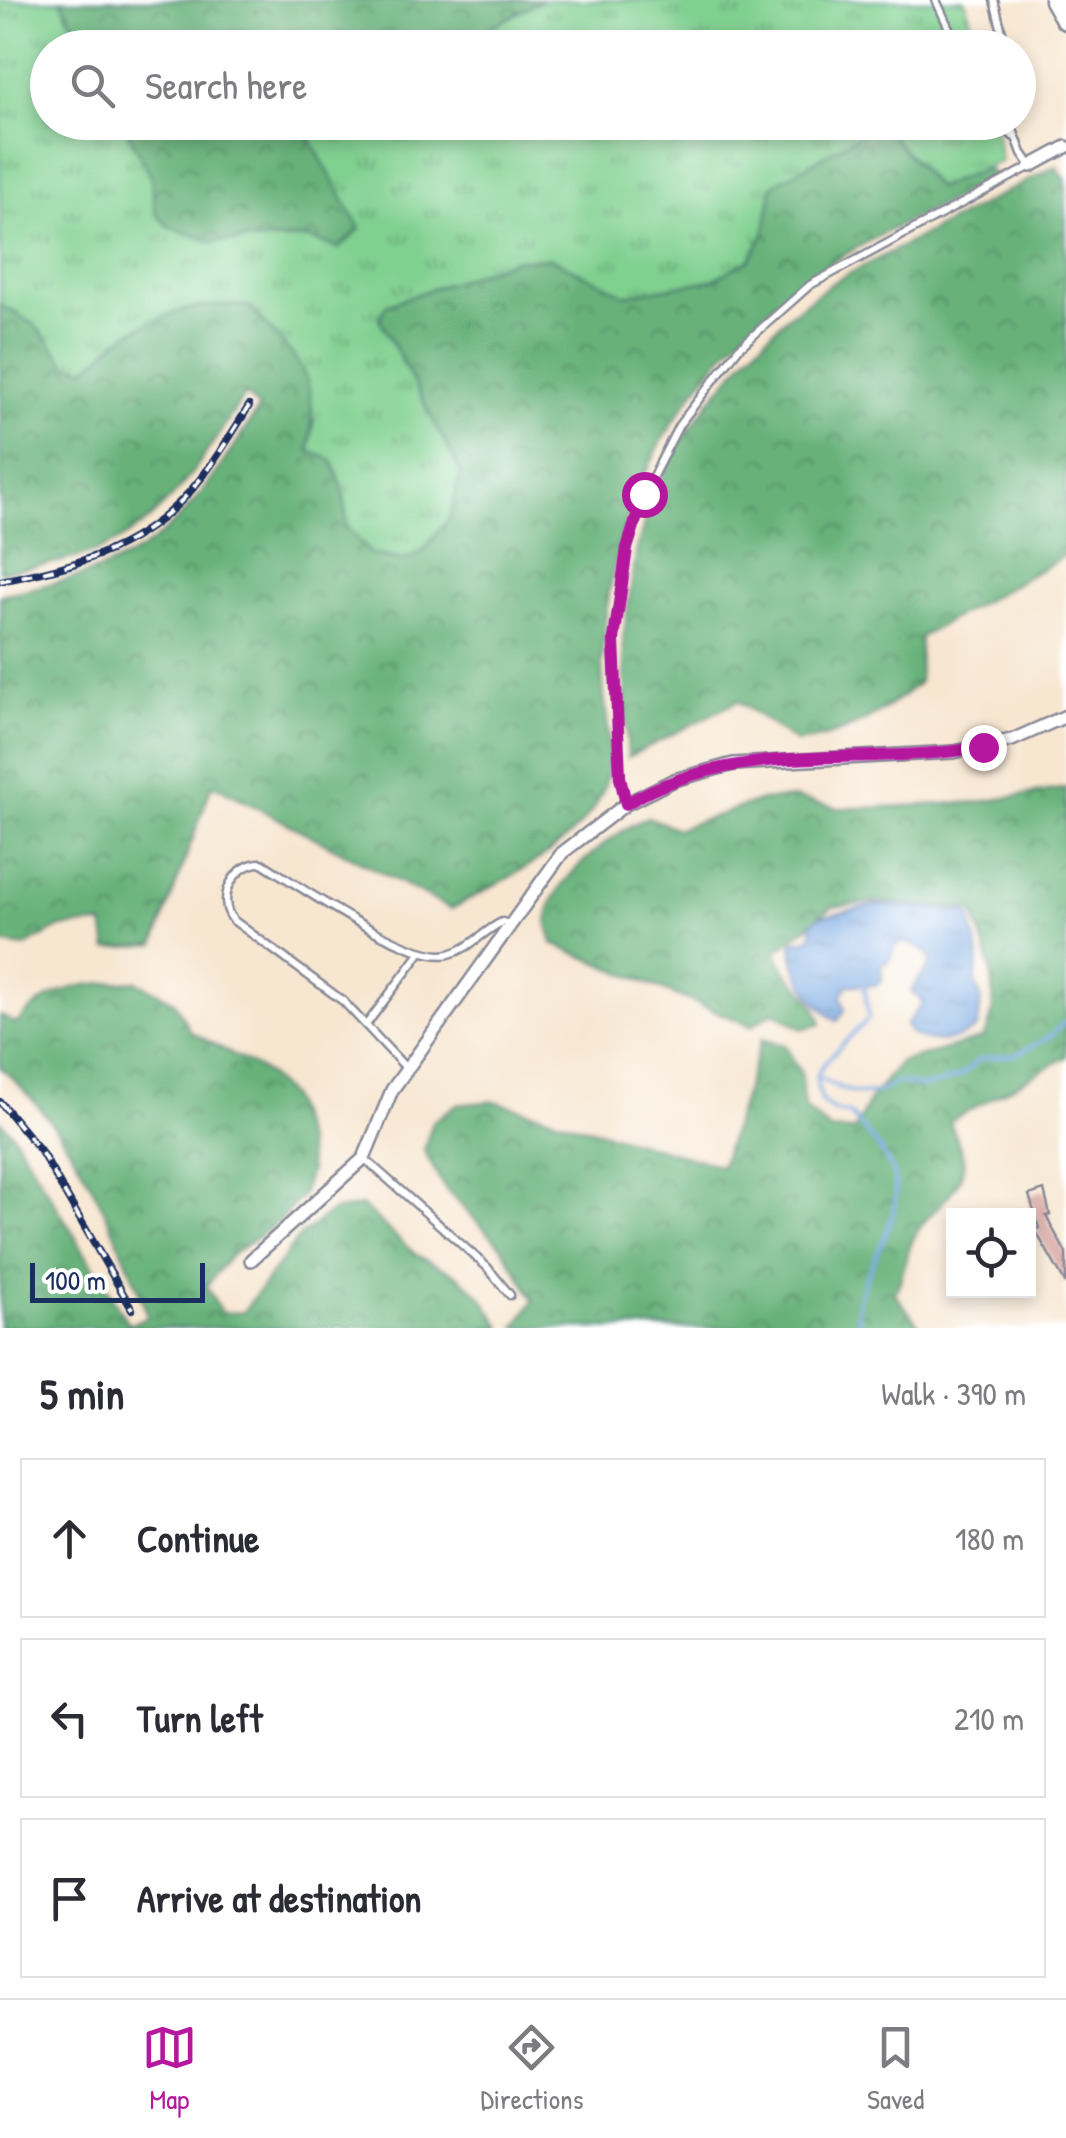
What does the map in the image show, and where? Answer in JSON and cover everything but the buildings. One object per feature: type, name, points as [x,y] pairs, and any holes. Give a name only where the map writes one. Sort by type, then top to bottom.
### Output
[{"type":"highway","points":[[1055,0],[1066,18]]},
{"type":"street","points":[[1031,166],[1066,147]]},
{"type":"street","points":[[251,1260],[364,1158],[392,1090],[562,853],[626,804],[674,780],[733,764],[954,752],[1012,740],[1066,716]]},
{"type":"lane","points":[[936,0],[950,30]]},
{"type":"lane","points":[[994,0],[1002,30]]},
{"type":"lane","points":[[626,804],[620,777],[616,622],[627,548],[644,494],[679,425],[738,350],[810,285],[1031,166],[1015,140]]},
{"type":"lane","points":[[407,1069],[342,1001],[233,920],[224,901],[240,868],[262,863],[394,942],[438,956],[451,954],[495,925],[510,924]]},
{"type":"lane","points":[[366,1024],[421,952]]},
{"type":"lane","points":[[364,1158],[487,1268],[510,1295]]},
{"type":"green space","points":[[0,0],[61,0],[76,30],[30,30],[30,140],[132,140],[151,177],[156,214],[259,241],[307,238],[339,248],[308,140],[862,140],[764,235],[750,259],[714,280],[626,295],[550,258],[515,260],[386,305],[380,320],[461,472],[450,517],[425,549],[404,560],[371,554],[347,528],[343,488],[309,451],[314,419],[118,339],[102,359],[85,369],[67,365],[35,325],[0,305]]},
{"type":"green space","points":[[61,0],[542,0],[485,30],[76,30]]},
{"type":"green space","points":[[542,0],[965,0],[973,30],[486,30]]},
{"type":"green space","points":[[132,140],[311,140],[360,229],[339,248],[307,238],[213,242],[169,227],[156,214],[151,177]]},
{"type":"green space","points":[[851,140],[895,140],[937,188],[986,168],[997,177],[860,246],[789,292],[736,341],[669,429],[637,492],[617,554],[602,662],[609,765],[600,797],[572,833],[534,862],[451,909],[212,784],[155,944],[107,949],[103,924],[61,927],[24,947],[0,943],[0,595],[99,570],[153,541],[198,496],[259,408],[245,394],[175,494],[120,540],[77,558],[0,572],[0,305],[35,325],[67,365],[85,368],[121,338],[167,315],[216,305],[250,307],[302,370],[311,403],[309,451],[332,460],[343,488],[347,528],[371,554],[404,560],[425,549],[450,517],[461,473],[380,319],[386,305],[515,260],[550,258],[626,295],[713,280],[750,259],[764,235],[773,185]]},
{"type":"green space","points":[[896,140],[997,140],[1001,161],[937,188]]},
{"type":"green space","points":[[1056,166],[1066,180],[1066,555],[920,637],[919,682],[877,714],[846,729],[796,742],[738,701],[628,757],[623,638],[637,548],[653,495],[680,443],[709,402],[789,315],[835,281]]},
{"type":"green space","points":[[1066,788],[1066,1057],[950,1121],[962,1153],[962,1170],[952,1192],[918,1231],[895,1294],[921,1328],[515,1328],[534,1300],[503,1248],[445,1189],[424,1151],[432,1122],[456,1105],[494,1101],[721,1166],[762,1039],[785,1045],[801,1073],[804,1107],[830,1130],[854,1131],[871,1098],[900,1062],[983,1038],[993,1007],[991,974],[972,909],[875,902],[832,907],[776,952],[813,1003],[821,1024],[802,1029],[774,1012],[751,1026],[553,944],[548,923],[551,906],[559,890],[586,859],[648,817],[677,829],[762,800],[794,798],[839,808],[865,808],[980,802]]},
{"type":"green space","points":[[136,981],[174,1001],[190,1031],[265,1072],[290,1097],[305,1141],[310,1171],[302,1195],[277,1224],[231,1255],[206,1286],[222,1313],[243,1312],[299,1237],[332,1211],[362,1206],[415,1254],[457,1275],[481,1296],[502,1328],[0,1328],[0,1121],[12,1133],[129,1325],[148,1316],[106,1215],[71,1150],[50,1120],[0,1067],[0,1015],[16,1024],[57,994],[85,985]]},
{"type":"water","points":[[875,905],[969,912],[979,956],[975,983],[981,998],[978,1027],[944,1041],[910,1033],[906,1025],[922,1004],[911,992],[931,961],[925,951],[906,942],[895,946],[888,962],[881,964],[882,980],[875,985],[848,985],[841,996],[845,1010],[837,1021],[821,1007],[799,975],[793,942],[809,939],[812,923],[818,917]]},
{"type":"waterway","points":[[859,1328],[862,1289],[887,1232],[896,1192],[892,1171],[879,1149],[850,1114],[835,1111],[822,1102],[817,1081],[824,1065],[869,1018],[864,983]]},
{"type":"waterway","points":[[818,1077],[867,1094],[897,1082],[924,1087],[961,1076],[979,1059],[1015,1055],[1048,1038],[1066,1021]]},
{"type":"railway","points":[[0,581],[86,560],[159,521],[202,477],[249,406]]},
{"type":"railway","points":[[0,1102],[40,1150],[132,1309]]},
{"type":"route","points":[[644,494],[627,548],[614,640],[620,777],[626,804],[674,780],[733,764],[922,755],[983,747]]}]
